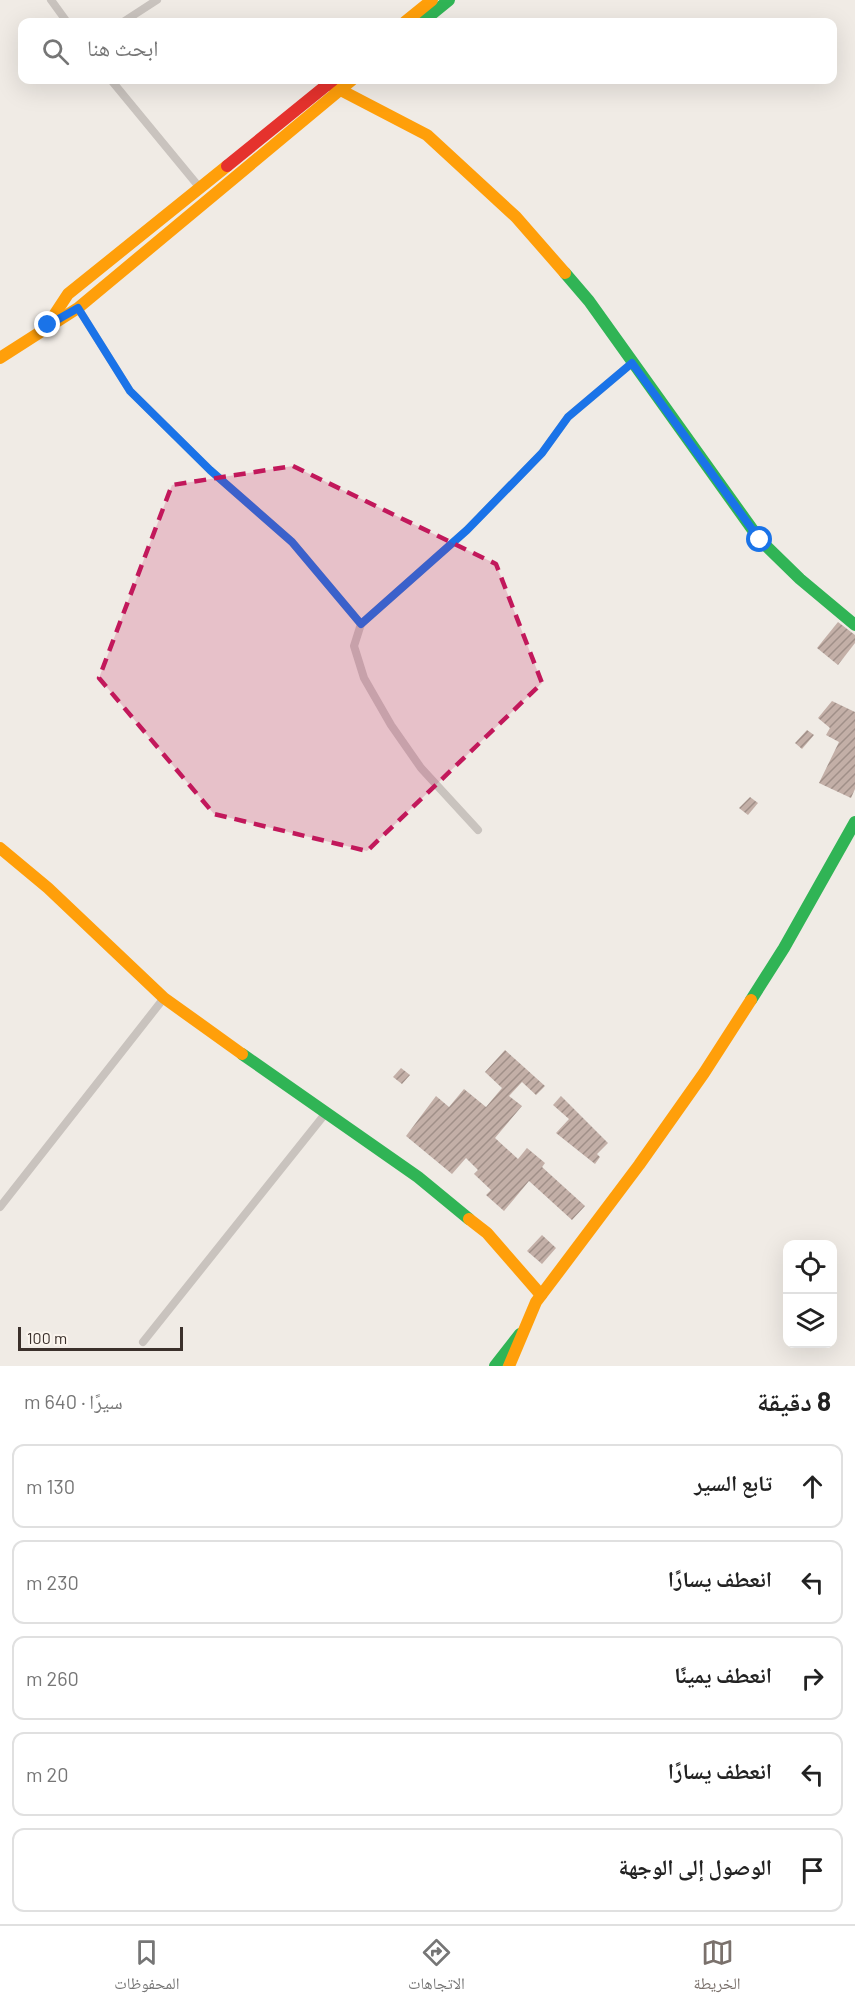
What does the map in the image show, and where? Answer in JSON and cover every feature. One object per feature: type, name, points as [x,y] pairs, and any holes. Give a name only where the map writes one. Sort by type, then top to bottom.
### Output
[{"type":"main road","points":[[408,18],[418,4],[432,0]]},
{"type":"main road","points":[[427,18],[449,0]]},
{"type":"main road","points":[[48,325],[68,294],[334,84]]},
{"type":"main road","points":[[0,358],[48,325],[78,308],[334,84]]},
{"type":"main road","points":[[334,84],[428,135],[516,217],[589,302],[760,540],[800,579],[855,625]]},
{"type":"main road","points":[[509,1366],[541,1295],[639,1165],[704,1073],[784,948],[855,822]]},
{"type":"main road","points":[[0,848],[48,888],[164,998],[325,1114],[418,1177],[487,1233],[541,1295]]},
{"type":"main road","points":[[495,1366],[512,1341],[522,1333]]},
{"type":"street","points":[[51,0],[64,18]]},
{"type":"street","points":[[129,18],[157,0]]},
{"type":"street","points":[[114,84],[200,188]]},
{"type":"street","points":[[78,308],[130,391],[210,470],[292,542],[361,624]]},
{"type":"street","points":[[478,830],[421,768],[369,688],[354,646],[361,624],[467,530],[542,453],[568,417],[632,363]]},
{"type":"street","points":[[0,1207],[164,998]]},
{"type":"street","points":[[142,1341],[325,1114]]},
{"type":"highlighted area","points":[[293,466],[496,564],[542,683],[367,851],[214,814],[99,678],[172,485]]},
{"type":"building","points":[[838,622],[855,635],[855,643],[838,665],[817,648]]},
{"type":"building","points":[[832,701],[855,712],[855,789],[851,798],[819,783],[839,742],[826,735],[830,728],[818,718]]},
{"type":"building","points":[[807,730],[814,735],[802,749],[795,743]]},
{"type":"building","points":[[750,797],[758,803],[748,815],[739,808]]},
{"type":"building","points":[[505,1050],[545,1086],[536,1095],[522,1082],[509,1096],[522,1106],[495,1138],[518,1159],[527,1148],[545,1163],[542,1167],[585,1206],[572,1220],[529,1181],[504,1211],[486,1195],[491,1190],[474,1174],[478,1170],[466,1158],[452,1174],[406,1136],[436,1096],[449,1107],[464,1089],[486,1107],[502,1088],[485,1072]]},
{"type":"building","points":[[401,1068],[410,1075],[402,1084],[393,1077]]},
{"type":"building","points":[[561,1096],[608,1143],[597,1154],[600,1157],[595,1164],[556,1133],[569,1119],[553,1105]]},
{"type":"building","points":[[542,1235],[556,1248],[542,1264],[527,1251]]},
{"type":"traffic: fast","points":[[427,18],[449,0]]},
{"type":"traffic: fast","points":[[565,273],[589,301],[760,540],[800,579],[855,625]]},
{"type":"traffic: fast","points":[[751,1000],[784,948],[855,822]]},
{"type":"traffic: fast","points":[[242,1054],[418,1177],[469,1219]]},
{"type":"traffic: fast","points":[[495,1366],[520,1334]]},
{"type":"traffic: slow","points":[[410,18],[432,0]]},
{"type":"traffic: slow","points":[[329,84],[427,135],[516,217],[565,273]]},
{"type":"traffic: slow","points":[[0,358],[78,308],[347,84]]},
{"type":"traffic: slow","points":[[49,323],[68,294],[227,166]]},
{"type":"traffic: slow","points":[[0,848],[48,888],[164,998],[242,1054]]},
{"type":"traffic: slow","points":[[509,1366],[536,1302],[639,1165],[704,1073],[751,1000]]},
{"type":"traffic: slow","points":[[469,1219],[487,1233],[541,1295]]},
{"type":"traffic: jam","points":[[227,166],[328,84]]},
{"type":"route","points":[[48,325],[78,308],[130,391],[210,470],[292,542],[361,624],[467,530],[542,453],[568,417],[632,363],[760,540]]}]
